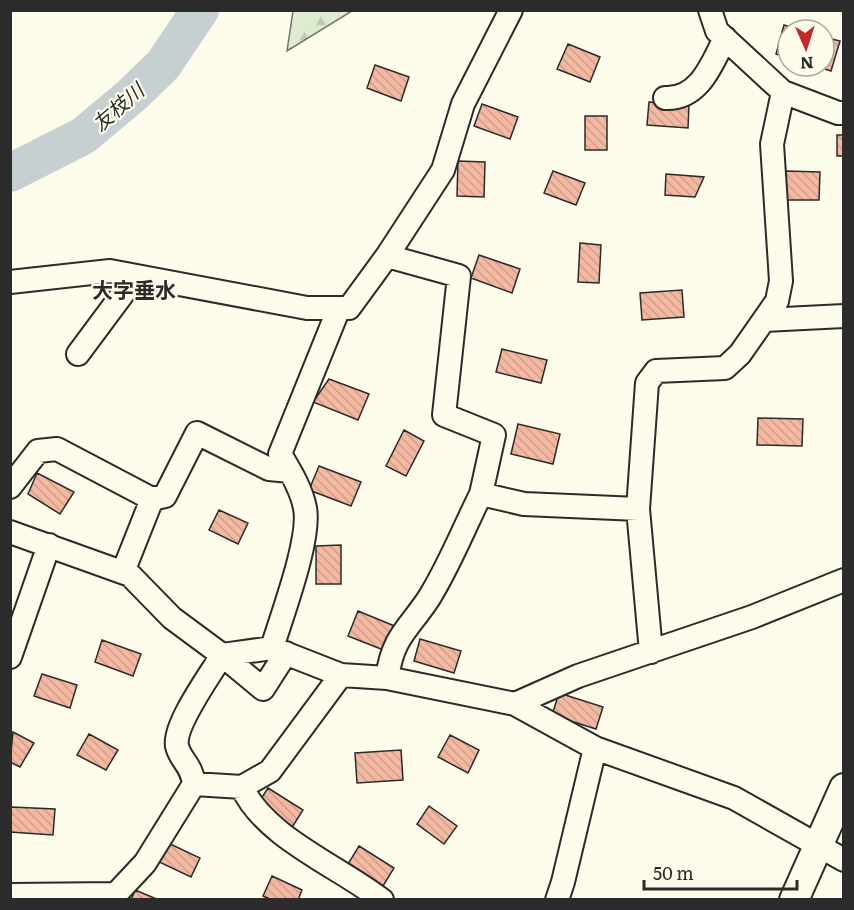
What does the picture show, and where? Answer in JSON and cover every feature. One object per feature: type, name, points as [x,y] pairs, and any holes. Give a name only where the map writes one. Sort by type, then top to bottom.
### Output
[{"type":"main road","points":[[794,900],[843,788]]},
{"type":"street","points":[[10,282],[110,271],[307,308],[349,308],[387,256],[443,170],[463,104],[511,10]]},
{"type":"street","points":[[710,10],[717,31],[783,92],[843,113]]},
{"type":"street","points":[[665,98],[677,98],[693,90],[707,75],[725,38]]},
{"type":"street","points":[[651,651],[638,509],[647,383],[656,371],[725,368],[740,354],[777,301],[781,281],[772,144],[783,92]]},
{"type":"street","points":[[387,256],[459,276],[444,415],[494,435],[481,494],[429,598],[401,634],[390,656],[387,678]]},
{"type":"street","points":[[78,354],[136,276]]},
{"type":"street","points":[[10,532],[130,575],[172,618],[263,689],[279,650],[300,556],[306,511],[300,488],[280,454],[339,308]]},
{"type":"street","points":[[764,320],[843,316]]},
{"type":"street","points":[[10,487],[38,451],[57,449],[152,499],[165,496],[197,434],[269,468],[290,471]]},
{"type":"street","points":[[481,494],[524,504],[638,509]]},
{"type":"street","points":[[123,572],[152,499]]},
{"type":"street","points":[[10,657],[49,546]]},
{"type":"street","points":[[516,704],[578,676],[752,617],[843,580]]},
{"type":"street","points":[[222,655],[279,650],[341,675],[387,678],[516,704],[595,748],[734,798],[817,848],[843,860]]},
{"type":"street","points":[[10,895],[117,897],[145,863],[194,784],[192,771],[177,747],[179,728],[222,655]]},
{"type":"street","points":[[194,784],[242,787],[270,771],[341,675]]},
{"type":"street","points":[[556,900],[563,882],[595,748]]},
{"type":"street","points":[[242,787],[248,801],[299,847],[382,900]]},
{"type":"green space","points":[[293,10],[352,11],[287,51]]},
{"type":"building","points":[[836,40],[840,41],[836,54]]},
{"type":"building","points":[[568,44],[600,57],[590,82],[557,69]]},
{"type":"building","points":[[375,65],[409,77],[401,101],[367,88]]},
{"type":"building","points":[[649,102],[689,105],[688,128],[647,125]]},
{"type":"building","points":[[482,104],[518,117],[510,139],[474,126]]},
{"type":"building","points":[[585,116],[607,116],[607,150],[585,150]]},
{"type":"building","points":[[837,135],[844,135],[844,156],[837,156]]},
{"type":"building","points":[[458,161],[485,162],[484,197],[457,196]]},
{"type":"building","points":[[553,171],[585,183],[576,205],[544,193]]},
{"type":"building","points":[[785,171],[820,172],[819,200],[784,200]]},
{"type":"building","points":[[666,174],[704,177],[695,197],[665,195]]},
{"type":"building","points":[[580,243],[601,245],[599,283],[578,282]]},
{"type":"building","points":[[479,255],[520,269],[512,293],[471,278]]},
{"type":"building","points":[[682,290],[684,317],[642,320],[640,293]]},
{"type":"building","points":[[502,349],[547,360],[541,383],[496,372]]},
{"type":"building","points":[[329,379],[369,394],[358,420],[313,402]]},
{"type":"building","points":[[758,418],[803,419],[802,446],[757,445]]},
{"type":"building","points":[[518,424],[560,434],[553,464],[511,454]]},
{"type":"building","points":[[404,430],[424,441],[406,476],[386,466]]},
{"type":"building","points":[[319,466],[361,482],[351,506],[309,490]]},
{"type":"building","points":[[37,473],[74,492],[60,514],[28,494]]},
{"type":"building","points":[[219,510],[248,523],[238,544],[209,530]]},
{"type":"building","points":[[341,545],[341,584],[316,584],[316,546]]},
{"type":"building","points":[[358,611],[397,627],[386,651],[348,636]]},
{"type":"building","points":[[420,639],[461,651],[454,673],[414,661]]},
{"type":"building","points":[[102,640],[141,654],[133,676],[95,662]]},
{"type":"building","points":[[42,674],[77,685],[70,708],[34,696]]},
{"type":"building","points":[[559,693],[603,707],[596,729],[552,715]]},
{"type":"building","points":[[13,732],[34,743],[20,767],[10,762]]},
{"type":"building","points":[[89,734],[118,750],[106,770],[77,755]]},
{"type":"building","points":[[450,735],[479,750],[468,773],[438,757]]},
{"type":"building","points":[[401,750],[403,780],[357,783],[355,753]]},
{"type":"building","points":[[268,788],[303,810],[291,829],[255,808]]},
{"type":"building","points":[[429,806],[457,826],[444,844],[417,824]]},
{"type":"building","points":[[11,807],[55,809],[53,835],[10,832]]},
{"type":"building","points":[[166,842],[200,858],[191,877],[157,861]]},
{"type":"building","points":[[359,846],[394,868],[383,886],[348,864]]},
{"type":"building","points":[[272,876],[302,890],[298,900],[272,900],[263,896]]},
{"type":"building","points":[[135,890],[159,900],[131,900]]},
{"type":"waterway","name":"友枝川","points":[[10,173],[83,136],[132,95],[163,65],[200,10]]},
{"type":"district","name":"大字垂水","points":[[134,288]]}]
